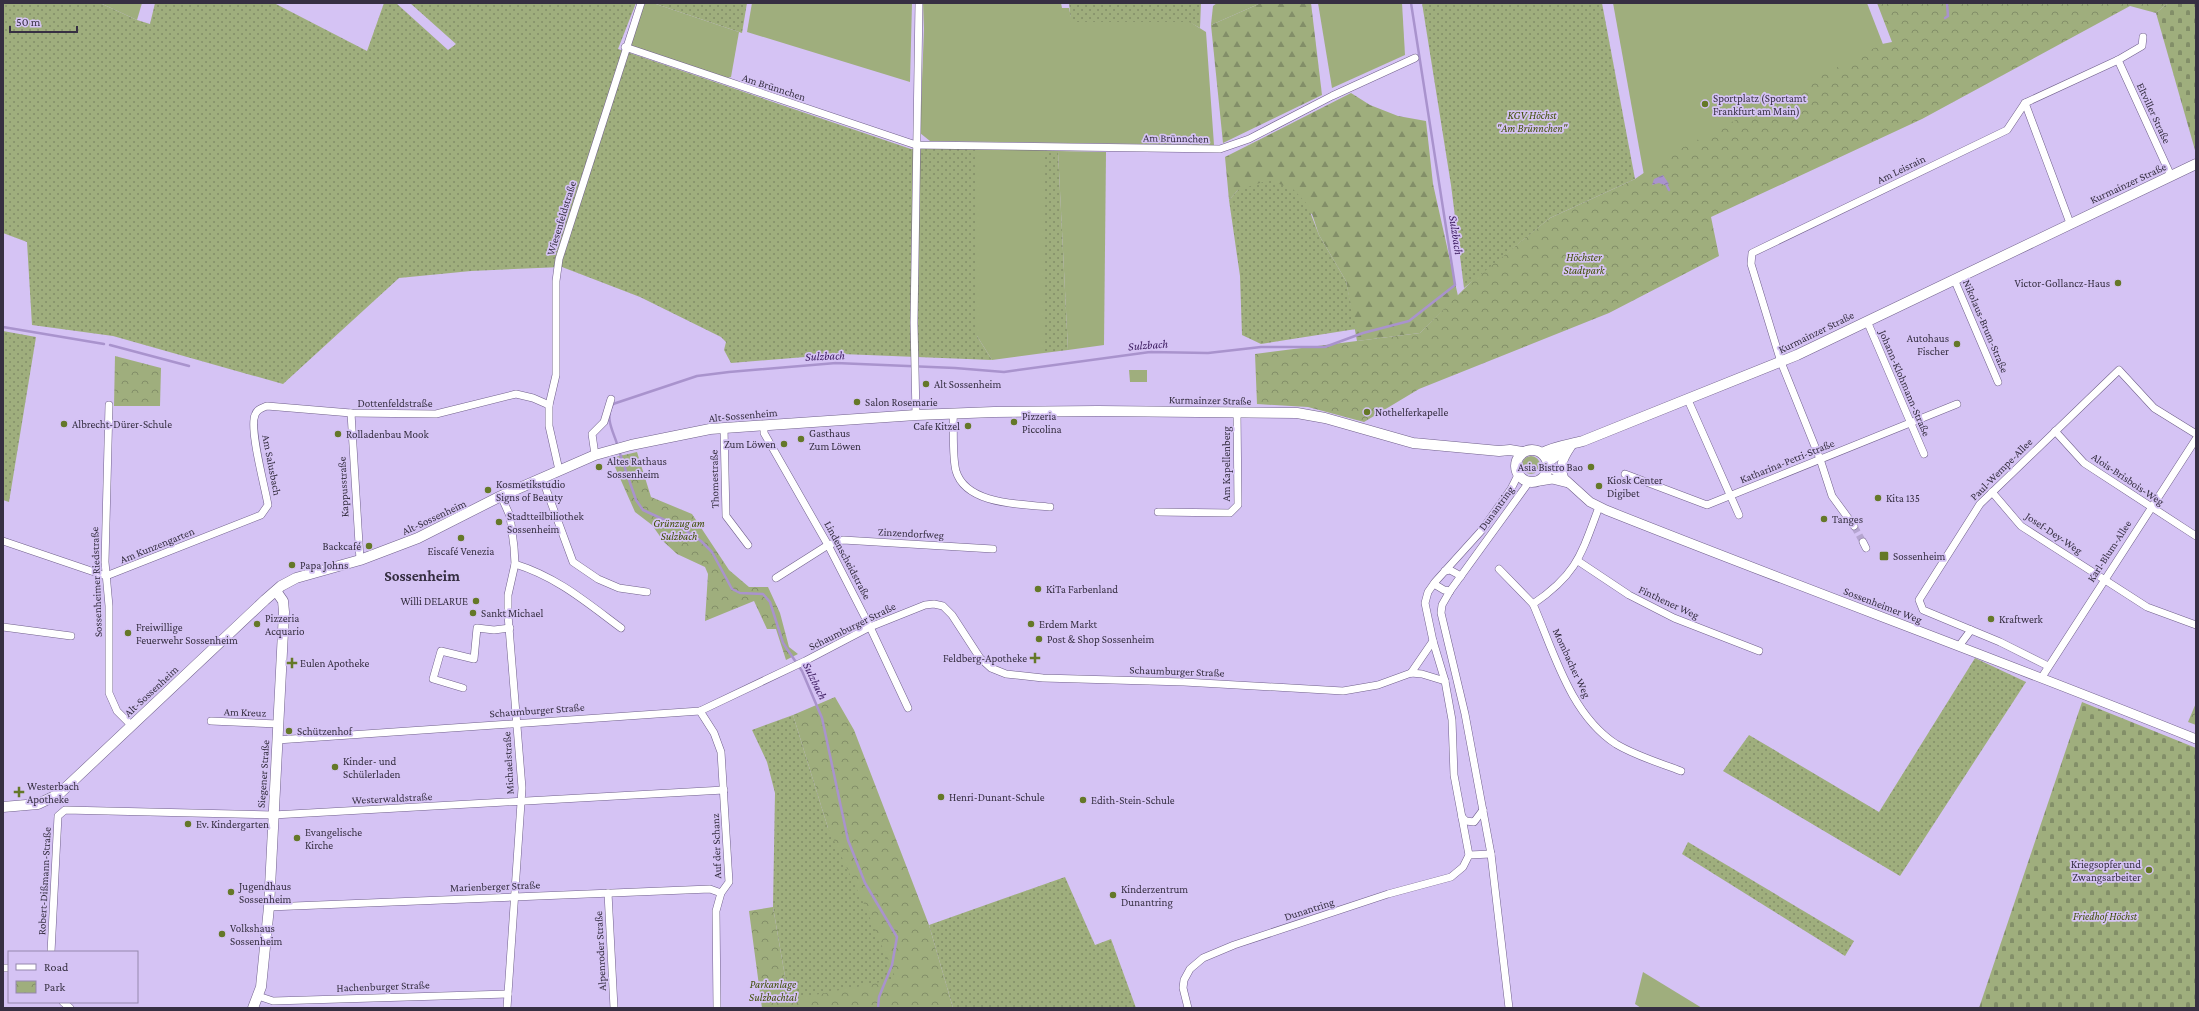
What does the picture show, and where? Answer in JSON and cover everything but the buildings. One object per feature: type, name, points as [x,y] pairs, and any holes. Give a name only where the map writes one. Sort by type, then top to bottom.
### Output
[{"type":"main road","name":"Kurmainzer Straße","points":[[1548,463],[1569,445],[1688,400],[1781,362],[2070,223],[2196,165]]},
{"type":"main road","name":"Kurmainzer Straße","points":[[916,414],[1078,411],[1237,412],[1310,415],[1414,443],[1522,452]]},
{"type":"main road","name":"Alt-Sossenheim","points":[[3,807],[38,804],[59,794],[276,591],[296,578],[360,560],[418,538],[501,496],[608,450],[724,428],[916,414]]},
{"type":"main road","name":"Kurmainzer Straße","points":[[1542,453],[1559,445],[1569,445]]},
{"type":"main road","points":[[1499,451],[1515,465],[1518,475],[1529,482],[1540,481],[1546,474],[1548,463],[1542,453],[1534,450],[1522,452],[1515,465]]},
{"type":"main road","name":"Siegener Straße","points":[[253,1008],[258,996],[269,907],[284,606],[283,601],[276,591]]},
{"type":"street","name":"Wiesenfeldstraße","points":[[559,470],[549,426],[549,405],[556,375],[556,280],[562,245],[588,170],[625,47],[641,3]]},
{"type":"street","points":[[916,414],[914,323],[919,3]]},
{"type":"street","points":[[2070,223],[2025,103],[2118,60],[2142,46],[2143,37]]},
{"type":"street","name":"Am Brünnchen","points":[[625,47],[916,146],[1220,149],[1249,139],[1332,96],[1415,58]]},
{"type":"street","name":"Eltviller Straße","points":[[2118,60],[2171,176]]},
{"type":"street","name":"Am Leisrain","points":[[1781,362],[1751,264],[1752,253],[2007,130],[2025,103]]},
{"type":"street","name":"Nikolaus-Brum-Straße","points":[[1954,279],[1998,382]]},
{"type":"street","name":"Johann-Klohmann-Straße","points":[[1867,321],[1924,454]]},
{"type":"street","points":[[1781,362],[1820,459],[1832,496],[1854,526]]},
{"type":"street","name":"Paul-Wempe-Allee","points":[[1919,600],[1980,504],[2119,370],[2154,408],[2196,434]]},
{"type":"street","name":"Dottenfeldstraße","points":[[285,407],[351,413],[436,414],[516,394],[533,398],[549,405]]},
{"type":"street","points":[[595,455],[592,434],[604,422],[611,399]]},
{"type":"street","points":[[1688,400],[1739,515]]},
{"type":"street","name":"Katharina-Petri-Straße","points":[[1625,474],[1706,505],[1957,404]]},
{"type":"street","name":"Sossenheimer Riedstraße","points":[[109,405],[105,548],[109,606],[109,694],[117,711],[132,726]]},
{"type":"street","name":"Am Salusbach","points":[[268,505],[254,434],[254,415],[259,409],[267,406],[285,407]]},
{"type":"street","name":"Am Kapellenberg","points":[[1158,512],[1230,513],[1238,505],[1237,412]]},
{"type":"street","name":"Kappusstraße","points":[[351,413],[360,560]]},
{"type":"street","points":[[953,413],[956,471],[963,485],[974,493],[1002,502],[1050,507]]},
{"type":"street","name":"Lindenscheidstraße","points":[[764,425],[764,433],[828,545],[870,627],[908,708]]},
{"type":"street","name":"Thomestraße","points":[[724,428],[726,516],[748,545]]},
{"type":"street","name":"Alois-Brisbois-Weg","points":[[2055,431],[2084,463],[2150,508],[2196,536]]},
{"type":"street","name":"Karl-Blum-Allee","points":[[2042,677],[2196,439]]},
{"type":"street","points":[[1540,481],[1565,479],[1561,467],[1569,445]]},
{"type":"street","name":"Sossenheimer Weg","points":[[1548,463],[1590,502],[1599,507],[1790,583],[2042,677],[2196,739]]},
{"type":"street","name":"Dunantring","points":[[1188,1008],[1183,988],[1184,980],[1190,968],[1203,958],[1234,945],[1388,894],[1456,875],[1463,867],[1469,854],[1454,775],[1452,720],[1445,681],[1433,641],[1425,603],[1426,598],[1434,584],[1476,538],[1511,489],[1518,475]]},
{"type":"street","points":[[542,478],[573,562],[598,579],[619,588],[646,592]]},
{"type":"street","name":"Dunantring","points":[[1509,1008],[1500,918],[1491,854],[1465,714],[1441,622],[1442,605],[1450,591],[1529,482]]},
{"type":"street","name":"Josef-Dey-Weg","points":[[1992,492],[2021,526],[2147,608],[2196,625]]},
{"type":"street","name":"Michaelstraße","points":[[501,496],[510,516],[515,564],[508,595],[521,802],[507,1008]]},
{"type":"street","name":"Am Kunzengarten","points":[[106,576],[261,515],[268,505]]},
{"type":"street","points":[[1533,604],[1561,583],[1578,561],[1599,507]]},
{"type":"street","name":"Dunantring","points":[[1476,538],[1481,547]]},
{"type":"street","name":"Zinzendorfweg","points":[[776,578],[828,545],[843,540],[994,550]]},
{"type":"street","points":[[3,541],[106,576]]},
{"type":"street","name":"Finthener Weg","points":[[1578,561],[1629,596],[1674,618],[1759,651]]},
{"type":"street","points":[[515,564],[542,573],[584,599],[621,628]]},
{"type":"street","name":"Mombacher Weg","points":[[1499,569],[1533,604],[1569,687],[1582,710],[1597,728],[1617,744],[1681,771]]},
{"type":"street","points":[[1445,571],[1449,570],[1461,576]]},
{"type":"street","points":[[1434,584],[1446,591],[1450,591]]},
{"type":"street","name":"Sossenheimer Weg","points":[[1919,600],[1923,610],[1971,630],[2048,666]]},
{"type":"street","name":"Schaumburger Straße","points":[[277,740],[517,722],[700,711],[805,661],[870,627],[925,604],[943,606],[952,614],[980,658],[991,668],[1006,674],[1043,678],[1184,682],[1343,691],[1378,685],[1411,673]]},
{"type":"street","points":[[3,627],[71,636]]},
{"type":"street","points":[[463,688],[432,680],[441,651],[474,659],[477,628],[494,630],[510,628]]},
{"type":"street","points":[[1959,646],[1971,630]]},
{"type":"street","points":[[1433,641],[1411,673],[1422,674],[1445,681]]},
{"type":"street","name":"Auf der Schanz","points":[[700,711],[714,733],[720,752],[724,790],[729,882],[721,893],[716,911],[717,1008]]},
{"type":"street","name":"Am Kreuz","points":[[211,722],[278,724]]},
{"type":"street","name":"Westerwaldstraße","points":[[61,813],[65,810],[273,815],[724,790]]},
{"type":"street","points":[[1462,817],[1466,821],[1474,822],[1483,810]]},
{"type":"street","name":"Robert-Dißmann-Straße","points":[[51,951],[58,816],[61,813]]},
{"type":"street","points":[[1469,854],[1491,854]]},
{"type":"street","name":"Marienberger Straße","points":[[269,907],[710,889],[721,893]]},
{"type":"street","name":"Alpenroder Straße","points":[[608,893],[614,1008]]},
{"type":"street","name":"Hachenburger Straße","points":[[258,996],[273,1001],[508,994]]},
{"type":"green space","points":[[3,3],[100,3],[137,20],[150,24],[155,3],[274,3],[367,51],[384,3],[396,3],[448,50],[456,44],[410,3],[636,3],[618,49],[911,149],[977,149],[977,336],[992,360],[842,354],[731,363],[724,350],[726,342],[721,337],[640,297],[562,267],[471,271],[399,278],[283,384],[113,336],[32,325],[27,242],[3,233]]},
{"type":"green space","points":[[100,3],[142,3],[137,20]]},
{"type":"green space","points":[[645,3],[653,3],[739,32],[731,77],[724,79],[629,46]]},
{"type":"green space","points":[[653,3],[747,3],[742,33]]},
{"type":"green space","points":[[752,3],[912,3],[910,82],[747,32]]},
{"type":"green space","points":[[923,3],[1061,3],[1062,8],[1069,8],[1072,22],[1190,22],[1206,32],[1214,145],[930,141],[920,133],[924,29]]},
{"type":"green space","points":[[1069,3],[1201,3],[1200,28],[1189,22],[1071,22]]},
{"type":"green space","points":[[1217,3],[1261,3],[1211,25],[1213,6]]},
{"type":"green space","points":[[1261,3],[1311,3],[1322,95],[1223,143],[1211,25]]},
{"type":"green space","points":[[1318,3],[1402,3],[1405,55],[1332,88]]},
{"type":"green space","name":"KGV Höchst \"Am Brünnchen\"","points":[[1422,3],[1602,3],[1635,179],[1550,218],[1464,288],[1451,185]]},
{"type":"green space","name":"Sportplatz (Sportamt Frankfurt am Main)","points":[[1613,3],[1867,3],[1886,52],[1644,175]]},
{"type":"green space","name":"Höchster Stadtpark","points":[[1877,3],[2168,3],[2156,13],[2130,6],[1922,119],[1711,217],[1719,256],[1609,313],[1419,389],[1364,422],[1308,407],[1257,404],[1255,354],[1420,333],[1475,278],[1550,218],[1635,179],[1674,152],[1882,44],[1892,42]]},
{"type":"green space","points":[[2168,3],[2196,3],[2195,150],[2156,13]]},
{"type":"green space","points":[[1351,93],[1370,105],[1398,116],[1426,121],[1433,184],[1458,296],[1420,333],[1357,341],[1346,281],[1319,235],[1312,214],[1238,190],[1229,200],[1225,157]]},
{"type":"green space","points":[[977,149],[1044,150],[1044,353],[992,360],[977,336]]},
{"type":"green space","points":[[1044,150],[1058,151],[1068,350],[1044,353]]},
{"type":"green space","points":[[1058,151],[1106,152],[1104,345],[1068,350]]},
{"type":"green space","points":[[1269,180],[1293,189],[1307,204],[1319,235],[1346,281],[1356,329],[1261,344],[1242,335],[1240,276],[1229,200],[1238,190]]},
{"type":"green space","points":[[3,331],[36,337],[9,502],[3,500]]},
{"type":"green space","points":[[115,356],[161,368],[160,406],[114,406]]},
{"type":"green space","points":[[1129,370],[1147,370],[1147,382],[1130,382]]},
{"type":"green space","name":"Grünzug am Sulzbach","points":[[637,452],[651,497],[692,514],[729,570],[749,587],[768,587],[780,613],[789,647],[798,654],[786,660],[776,629],[767,629],[754,601],[705,621],[708,574],[705,567],[677,554],[664,542],[652,525],[635,512],[611,458]]},
{"type":"green space","points":[[1531,456],[1537,459],[1540,465],[1537,471],[1531,474],[1525,471],[1522,465],[1525,459]]},
{"type":"green space","points":[[1975,658],[2026,682],[1900,876],[1723,771],[1749,735],[1879,812]]},
{"type":"green space","name":"Parkanlage Sulzbachtal","points":[[835,697],[854,730],[929,925],[953,1008],[762,1008],[749,911],[773,907],[789,1000],[828,828],[793,715]]},
{"type":"green space","name":"Friedhof Höchst","points":[[2082,702],[2196,748],[2196,1008],[1979,1008]]},
{"type":"green space","points":[[2196,703],[2196,725],[2188,722]]},
{"type":"green space","points":[[793,715],[828,828],[864,904],[896,979],[789,1000],[773,907],[775,793],[767,762],[752,730]]},
{"type":"green space","points":[[1688,842],[1854,941],[1845,956],[1682,854]]},
{"type":"green space","points":[[1065,877],[1095,945],[1111,939],[1136,1008],[953,1008],[929,925]]},
{"type":"green space","points":[[1643,972],[1702,1008],[1641,1008],[1635,1004]]},
{"type":"water","points":[[1663,175],[1669,184],[1667,186],[1659,183],[1652,185],[1654,179]]},
{"type":"waterway","name":"Sulzbach","points":[[618,447],[609,415],[613,404],[697,376],[836,363],[955,368],[1004,372],[1150,352],[1208,353],[1261,347],[1325,347],[1363,333],[1409,321],[1455,285],[1411,3]]},
{"type":"waterway","points":[[1945,18],[1948,16],[1947,3]]},
{"type":"waterway","points":[[1667,186],[1669,190]]},
{"type":"waterway","points":[[3,327],[104,344]]},
{"type":"waterway","points":[[110,345],[189,366]]},
{"type":"waterway","name":"Sulzbach","points":[[619,451],[636,500],[643,510],[682,528],[701,541],[712,552],[732,589],[740,593],[763,594],[770,602],[783,643],[802,671],[822,718],[848,840],[865,883],[897,937],[892,965],[879,997],[878,1008]]},
{"type":"tunnel","points":[[1854,526],[1863,542]]},
{"type":"place","name":"Sportplatz (Sportamt Frankfurt am Main)","points":[[1705,104]]},
{"type":"place","name":"Victor-Gollancz-Haus","points":[[2118,283]]},
{"type":"place","name":"Autohaus Fischer","points":[[1957,344]]},
{"type":"place","name":"Alt Sossenheim","points":[[926,384]]},
{"type":"place","name":"Salon Rosemarie","points":[[857,402]]},
{"type":"place","name":"Nothelferkapelle","points":[[1367,412]]},
{"type":"place","name":"Pizzeria Piccolina","points":[[1014,422]]},
{"type":"place","name":"Albrecht-Dürer-Schule","points":[[64,424]]},
{"type":"place","name":"Cafe Kitzel","points":[[968,426]]},
{"type":"place","name":"Rolladenbau Mook","points":[[338,434]]},
{"type":"place","name":"Gasthaus Zum Löwen","points":[[801,439]]},
{"type":"place","name":"Zum Löwen","points":[[784,444]]},
{"type":"place","name":"Altes Rathaus Sossenheim","points":[[599,467]]},
{"type":"place","name":"Asia Bistro Bao","points":[[1591,467]]},
{"type":"place","name":"Kiosk Center Digibet","points":[[1599,486]]},
{"type":"place","name":"Kosmetikstudio Signs of Beauty","points":[[488,490]]},
{"type":"place","name":"Kita 135","points":[[1878,498]]},
{"type":"place","name":"Tanges","points":[[1824,519]]},
{"type":"place","name":"Stadtteilbiliothek Sossenheim","points":[[499,522]]},
{"type":"place","name":"Eiscafé Venezia","points":[[461,538]]},
{"type":"place","name":"Backcafé","points":[[369,546]]},
{"type":"place","name":"Sossenheim","points":[[1884,556]]},
{"type":"place","name":"Papa Johns","points":[[292,565]]},
{"type":"place","name":"KiTa Farbenland","points":[[1038,589]]},
{"type":"place","name":"Willi DELARUE","points":[[476,601]]},
{"type":"place","name":"Sankt Michael","points":[[473,613]]},
{"type":"place","name":"Kraftwerk","points":[[1991,619]]},
{"type":"place","name":"Pizzeria Acquario","points":[[257,624]]},
{"type":"place","name":"Erdem Markt","points":[[1031,624]]},
{"type":"place","name":"Freiwillige Feuerwehr Sossenheim","points":[[128,633]]},
{"type":"place","name":"Post & Shop Sossenheim","points":[[1039,639]]},
{"type":"place","name":"Feldberg-Apotheke","points":[[1035,658]]},
{"type":"place","name":"Eulen Apotheke","points":[[292,663]]},
{"type":"place","name":"Schützenhof","points":[[289,731]]},
{"type":"place","name":"Kinder- und Schülerladen","points":[[335,767]]},
{"type":"place","name":"Westerbach Apotheke","points":[[19,792]]},
{"type":"place","name":"Henri-Dunant-Schule","points":[[941,797]]},
{"type":"place","name":"Edith-Stein-Schule","points":[[1083,800]]},
{"type":"place","name":"Ev. Kindergarten","points":[[188,824]]},
{"type":"place","name":"Evangelische Kirche","points":[[297,838]]},
{"type":"place","name":"Kriegsopfer und Zwangsarbeiter","points":[[2149,870]]},
{"type":"place","name":"Jugendhaus Sossenheim","points":[[231,892]]},
{"type":"place","name":"Kinderzentrum Dunantring","points":[[1113,895]]},
{"type":"place","name":"Volkshaus Sossenheim","points":[[222,934]]},
{"type":"district","name":"Sossenheim","points":[[422,576]]}]
